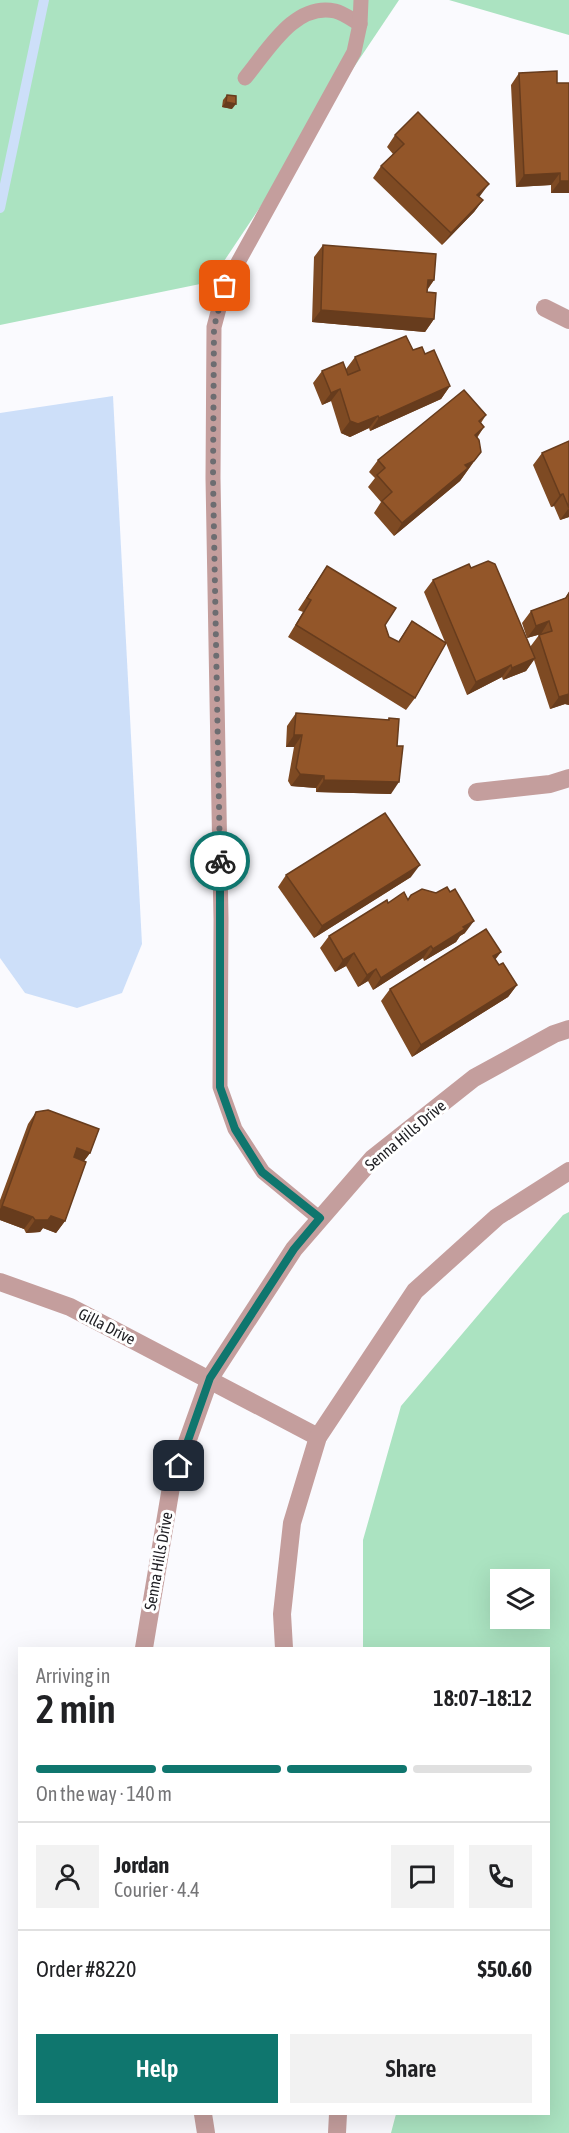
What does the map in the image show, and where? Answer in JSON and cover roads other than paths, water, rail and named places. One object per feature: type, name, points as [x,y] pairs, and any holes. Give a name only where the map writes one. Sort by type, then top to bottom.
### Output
[{"type":"street","points":[[545,308],[569,320]]},
{"type":"street","points":[[477,792],[550,784],[569,778]]},
{"type":"street","name":"Senna Hills Drive","points":[[144,1647],[171,1487],[210,1378],[294,1249],[372,1158],[474,1078],[554,1034],[569,1029]]},
{"type":"street","points":[[284,1647],[282,1614],[292,1523],[318,1437],[416,1291],[497,1217],[569,1171]]},
{"type":"street","name":"Gilla Drive","points":[[0,1282],[70,1307],[210,1378],[318,1437]]},
{"type":"street","points":[[203,2115],[206,2133]]},
{"type":"street","points":[[337,2133],[338,2115]]},
{"type":"lane","points":[[320,1218],[262,1172],[235,1129],[220,1087],[221,919],[213,478],[214,327],[225,286],[354,52],[360,24],[360,0]]},
{"type":"lane","points":[[245,78],[295,19],[309,13],[334,11],[360,24]]},
{"type":"water","points":[[113,396],[142,944],[122,993],[77,1008],[25,993],[0,958],[0,413]]},
{"type":"waterway","points":[[0,208],[44,0]]}]
